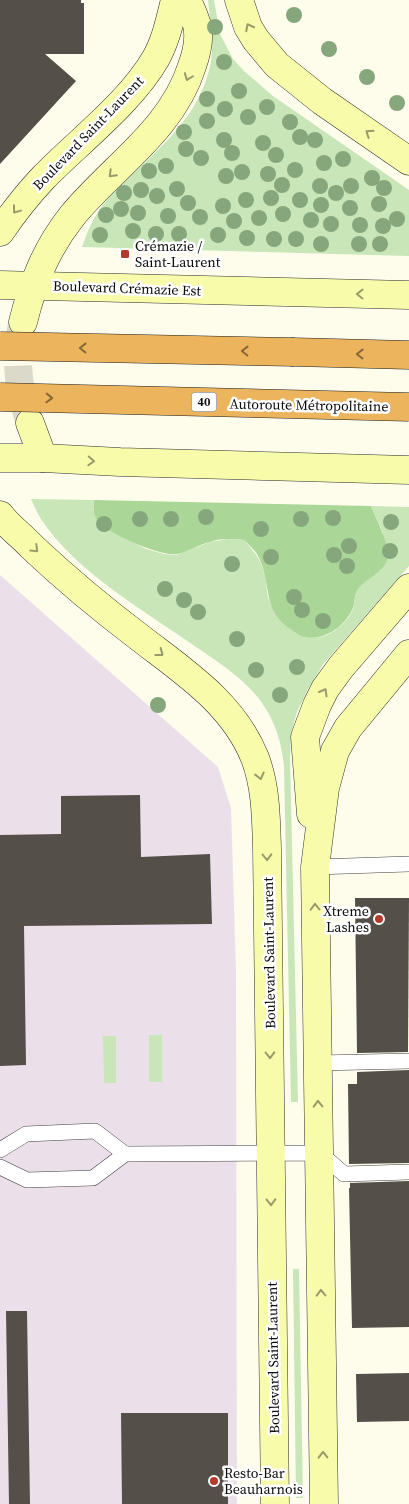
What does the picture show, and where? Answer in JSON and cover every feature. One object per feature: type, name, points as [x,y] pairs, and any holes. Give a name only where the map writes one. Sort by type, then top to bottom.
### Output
[{"type":"highway","points":[[0,346],[409,355]]},
{"type":"highway","name":"Autoroute Métropolitaine","points":[[0,397],[409,407]]},
{"type":"main road","name":"Boulevard Saint-Laurent","points":[[0,232],[25,198],[43,178],[104,119],[148,70],[162,45],[175,0]]},
{"type":"main road","points":[[23,322],[33,286],[48,251],[73,216],[164,120],[182,92],[192,68],[198,42],[198,30],[187,0]]},
{"type":"main road","points":[[239,0],[252,33],[265,53],[277,65],[322,101],[409,161]]},
{"type":"main road","name":"Boulevard Crémazie Est","points":[[0,285],[409,295]]},
{"type":"main road","points":[[30,423],[42,458]]},
{"type":"main road","points":[[0,458],[409,470]]},
{"type":"main road","name":"Boulevard Saint-Laurent","points":[[0,515],[53,567],[95,603],[197,681],[218,701],[241,731],[255,759],[261,780],[266,809],[275,1504]]},
{"type":"main road","points":[[324,1504],[315,867],[305,737],[325,689],[409,588]]},
{"type":"main road","points":[[315,867],[325,788],[335,751],[348,728],[409,654]]},
{"type":"lane","points":[[315,867],[409,864]]},
{"type":"lane","points":[[318,1063],[409,1061]]},
{"type":"lane","points":[[0,1150],[26,1134],[95,1131],[125,1154]]},
{"type":"lane","points":[[0,1167],[27,1180],[93,1178],[125,1154],[320,1153],[344,1174],[409,1172]]},
{"type":"shaded area","points":[[0,575],[218,767],[231,808],[236,972],[237,1504],[0,1504]]},
{"type":"green space","points":[[208,0],[214,0],[220,34],[233,59],[244,71],[273,96],[409,190],[409,256],[82,247],[99,210],[122,184],[170,138],[196,103],[205,83],[212,53]]},
{"type":"green space","points":[[31,499],[94,500],[93,510],[110,530],[146,549],[164,554],[176,555],[210,542],[228,539],[244,540],[262,565],[267,593],[275,610],[297,632],[314,638],[334,631],[344,623],[353,608],[359,587],[381,570],[383,533],[371,506],[409,507],[409,566],[324,663],[297,712],[291,733],[298,1102],[291,1102],[284,767],[282,750],[275,726],[256,695],[233,673],[136,606],[92,574],[73,557],[55,538],[41,519]]},
{"type":"green space","points":[[94,500],[371,506],[385,540],[388,554],[387,560],[378,572],[358,589],[350,614],[341,625],[321,637],[304,637],[282,622],[275,614],[268,595],[262,564],[256,552],[244,540],[227,539],[214,541],[177,554],[159,552],[136,544],[105,527],[96,517]]},
{"type":"green space","points":[[149,1035],[162,1035],[162,1082],[149,1082]]},
{"type":"green space","points":[[103,1036],[116,1036],[116,1083],[104,1083]]},
{"type":"green space","points":[[293,1269],[299,1269],[303,1498],[296,1498]]},
{"type":"building","points":[[0,0],[81,0],[81,3],[84,3],[84,54],[45,54],[76,81],[0,164]]},
{"type":"building","points":[[140,795],[141,857],[210,854],[212,924],[24,926],[26,1065],[0,1066],[0,835],[61,834],[61,796]]},
{"type":"building","points":[[355,898],[409,898],[408,1052],[357,1053]]},
{"type":"building","points":[[409,1070],[409,1163],[349,1164],[348,1084],[357,1084],[357,1072]]},
{"type":"building","points":[[409,1181],[409,1327],[352,1328],[350,1183]]},
{"type":"building","points":[[6,1311],[27,1311],[30,1504],[9,1504]]},
{"type":"building","points":[[409,1373],[409,1421],[357,1422],[356,1374]]},
{"type":"building","points":[[121,1413],[228,1413],[228,1504],[122,1504]]},
{"type":"tunnel","points":[[22,324],[18,349],[18,372],[29,419]]},
{"type":"place","name":"Crémazie / Saint-Laurent","points":[[125,254]]},
{"type":"place","name":"Xtreme Lashes","points":[[379,919]]},
{"type":"place","name":"Resto-Bar Beauharnois","points":[[214,1481]]}]
